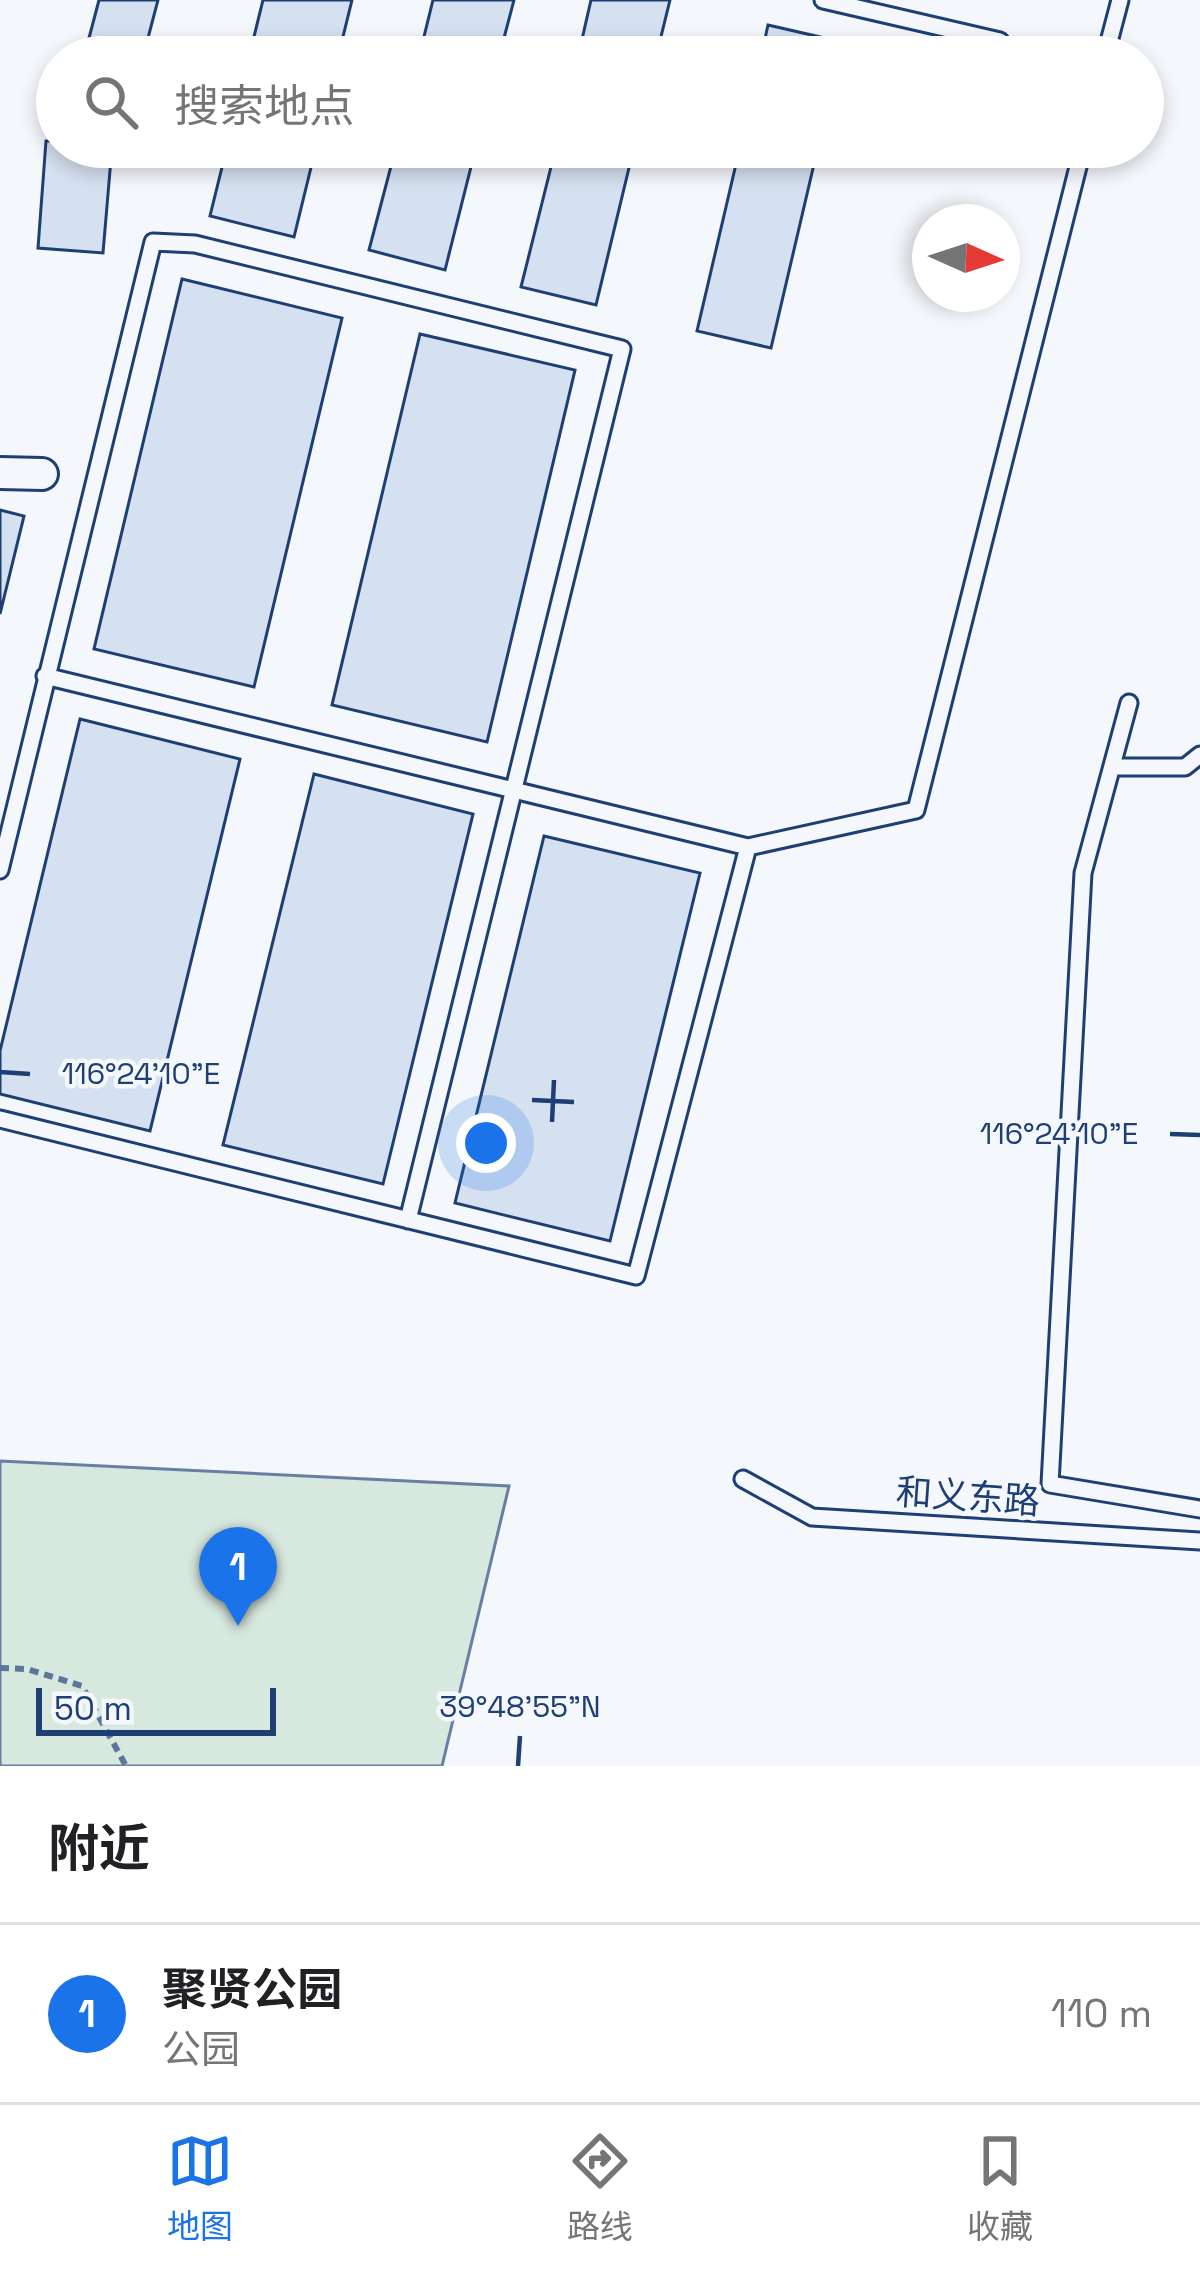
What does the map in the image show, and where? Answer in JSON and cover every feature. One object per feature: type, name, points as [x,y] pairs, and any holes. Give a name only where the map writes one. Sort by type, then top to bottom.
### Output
[{"type":"street","points":[[0,473],[42,474]]},
{"type":"lane","points":[[823,0],[978,36]]},
{"type":"lane","points":[[1111,36],[1120,0]]},
{"type":"lane","points":[[45,676],[748,847],[916,810],[1078,168]]},
{"type":"lane","points":[[0,871],[153,242],[195,244],[622,350],[408,1220]]},
{"type":"lane","points":[[1129,703],[1083,874],[1049,1484],[1200,1509]]},
{"type":"lane","points":[[1112,766],[1185,767],[1200,755]]},
{"type":"lane","points":[[0,1119],[636,1276],[748,847]]},
{"type":"lane","name":"和义东路","points":[[743,1479],[812,1517],[1200,1541]]},
{"type":"path","points":[[0,1668],[27,1669],[82,1686],[126,1766]]},
{"type":"shaded area","points":[[0,1461],[509,1486],[442,1766],[0,1766]]},
{"type":"building","points":[[99,0],[158,0],[149,36],[90,36]]},
{"type":"building","points":[[263,0],[352,0],[343,36],[254,36]]},
{"type":"building","points":[[433,0],[514,0],[505,36],[424,36]]},
{"type":"building","points":[[591,0],[670,0],[661,36],[583,36]]},
{"type":"building","points":[[768,25],[816,36],[766,36]]},
{"type":"building","points":[[44,168],[110,168],[103,253],[38,248]]},
{"type":"building","points":[[222,168],[311,168],[294,237],[210,216]]},
{"type":"building","points":[[390,168],[471,168],[445,270],[369,250]]},
{"type":"building","points":[[551,168],[629,168],[596,305],[521,287]]},
{"type":"building","points":[[735,168],[813,168],[771,348],[697,331]]},
{"type":"building","points":[[182,279],[342,318],[254,687],[94,649]]},
{"type":"building","points":[[420,334],[575,370],[487,742],[332,705]]},
{"type":"building","points":[[0,510],[24,516],[0,614]]},
{"type":"building","points":[[80,719],[240,759],[150,1131],[0,1094],[0,1051]]},
{"type":"building","points":[[314,774],[473,814],[383,1184],[223,1145]]},
{"type":"building","points":[[544,836],[700,873],[610,1241],[455,1203]]},
{"type":"place","name":"聚贤公园","points":[[238,1626]]}]
